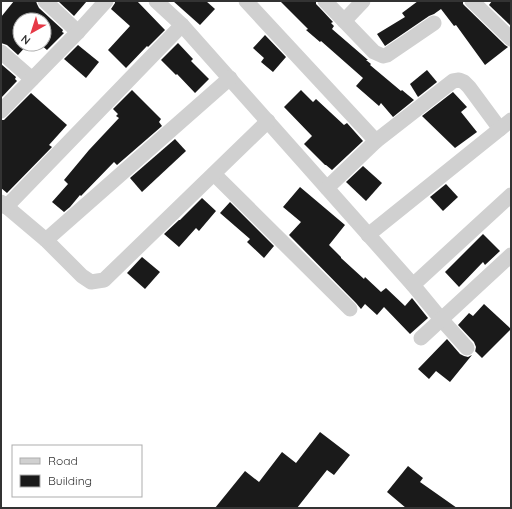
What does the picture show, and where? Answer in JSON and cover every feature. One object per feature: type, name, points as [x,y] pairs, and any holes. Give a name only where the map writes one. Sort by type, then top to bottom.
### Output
[{"type":"street","points":[[45,1],[78,32]]},
{"type":"street","points":[[1,111],[106,1]]},
{"type":"street","points":[[156,1],[182,25],[230,78],[467,348]]},
{"type":"street","points":[[246,1],[376,142]]},
{"type":"street","points":[[325,1],[374,52],[383,56],[387,55],[434,23]]},
{"type":"street","points":[[344,21],[364,1]]},
{"type":"street","points":[[472,1],[511,39]]},
{"type":"street","points":[[182,25],[3,204],[46,240],[82,276],[91,282],[104,280],[268,121]]},
{"type":"street","points":[[1,52],[32,79]]},
{"type":"street","points":[[46,240],[230,78]]},
{"type":"street","points":[[327,188],[376,142],[453,82],[459,80],[464,82],[505,125],[368,235]]},
{"type":"street","points":[[214,174],[350,309]]},
{"type":"street","points":[[413,285],[511,195]]},
{"type":"street","points":[[421,338],[511,255]]},
{"type":"building","points":[[14,1],[36,1],[39,8],[43,12],[12,12],[12,50],[7,45],[1,43],[1,17]]},
{"type":"building","points":[[58,1],[87,1],[74,16]]},
{"type":"building","points":[[115,1],[137,1],[165,30],[126,68],[108,50],[130,26],[111,9]]},
{"type":"building","points":[[173,1],[206,1],[215,9],[200,25]]},
{"type":"building","points":[[280,1],[316,1],[316,4],[333,22],[331,23],[334,26],[332,29],[368,60],[366,60],[371,64],[370,65],[414,100],[393,117],[381,103],[379,106],[356,86],[363,78],[321,41],[320,42],[306,30],[308,29]]},
{"type":"building","points":[[418,1],[463,1],[463,4],[508,47],[485,65],[456,25],[454,26],[441,9],[385,46],[377,34],[405,17],[402,13]]},
{"type":"building","points":[[492,1],[511,1],[511,26],[489,5]]},
{"type":"building","points":[[52,20],[63,30],[62,32],[64,33],[52,45]]},
{"type":"building","points":[[265,35],[286,57],[273,72],[261,62],[264,58],[253,48]]},
{"type":"building","points":[[178,43],[193,59],[191,61],[209,79],[195,93],[161,60]]},
{"type":"building","points":[[78,45],[99,62],[86,78],[64,59]]},
{"type":"building","points":[[1,64],[16,77],[15,79],[17,81],[1,98]]},
{"type":"building","points":[[427,70],[437,82],[418,97],[410,84]]},
{"type":"building","points":[[132,90],[161,119],[159,122],[162,126],[117,165],[114,162],[64,212],[52,202],[68,184],[64,180],[89,150],[119,118],[116,116],[118,114],[113,109]]},
{"type":"building","points":[[301,90],[313,102],[316,99],[344,125],[347,123],[363,141],[332,170],[304,144],[312,136],[284,107]]},
{"type":"building","points":[[453,92],[467,107],[461,112],[477,132],[455,148],[422,116]]},
{"type":"building","points":[[31,93],[67,125],[49,145],[52,147],[7,193],[1,188],[1,120],[4,120]]},
{"type":"building","points":[[175,139],[186,151],[142,192],[130,178]]},
{"type":"building","points":[[363,166],[382,183],[366,201],[346,182]]},
{"type":"building","points":[[446,184],[458,197],[443,211],[430,197]]},
{"type":"building","points":[[300,187],[345,225],[329,245],[341,258],[381,292],[386,288],[405,306],[412,298],[428,318],[410,334],[384,307],[377,315],[365,304],[361,309],[289,235],[301,222],[283,207]]},
{"type":"building","points":[[202,198],[216,211],[199,231],[196,228],[179,247],[164,234]]},
{"type":"building","points":[[230,202],[274,246],[264,258],[247,242],[250,239],[220,213]]},
{"type":"building","points":[[483,234],[500,251],[485,265],[483,262],[459,287],[445,272]]},
{"type":"building","points":[[142,257],[160,272],[145,289],[127,273]]},
{"type":"building","points":[[484,304],[511,329],[482,358],[475,351],[476,347],[474,342],[458,325],[469,313],[473,316]]},
{"type":"building","points":[[447,339],[460,354],[468,357],[472,355],[450,382],[436,371],[429,379],[418,369]]},
{"type":"building","points":[[320,432],[350,455],[334,475],[327,470],[297,508],[215,508],[245,471],[259,482],[282,452],[296,463]]},
{"type":"building","points":[[408,466],[423,478],[420,482],[457,508],[406,508],[387,492]]}]
